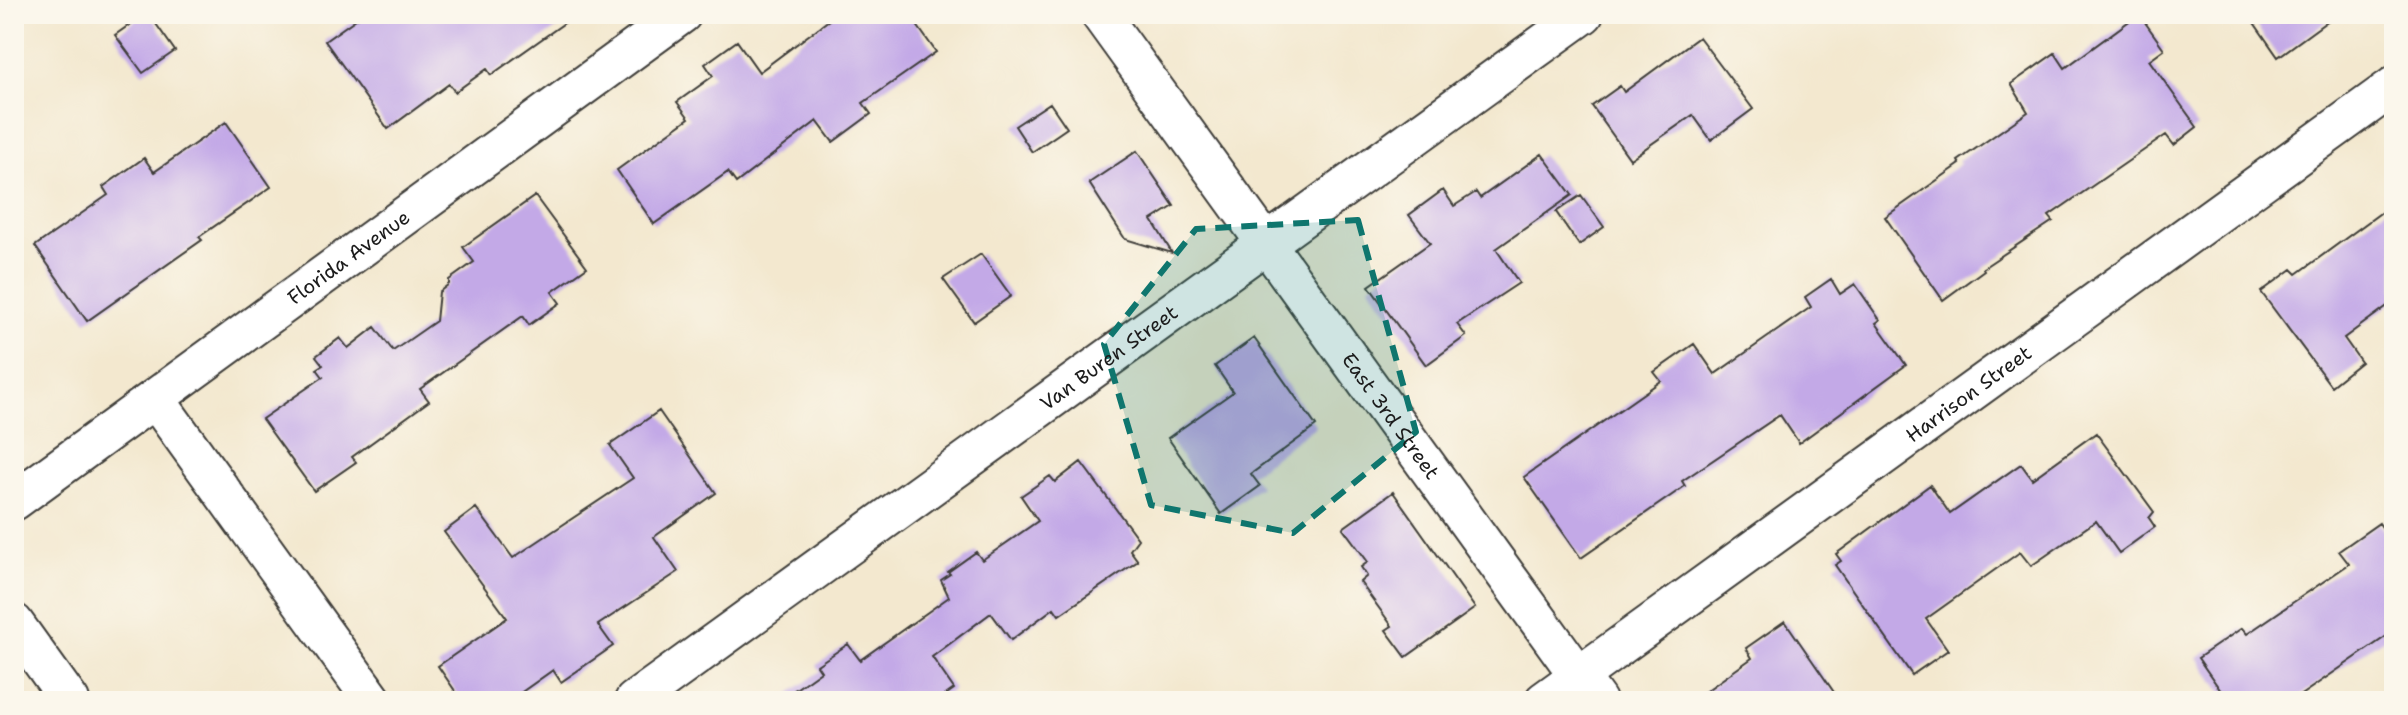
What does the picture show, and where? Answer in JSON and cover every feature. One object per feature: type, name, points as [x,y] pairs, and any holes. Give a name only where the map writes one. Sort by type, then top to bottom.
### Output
[{"type":"street","name":"Florida Avenue","points":[[14,501],[682,14]]},
{"type":"street","name":"East 3rd Street","points":[[1100,14],[1588,688]]},
{"type":"street","name":"Van Buren Street","points":[[634,701],[1584,14]]},
{"type":"street","name":"Harrison Street","points":[[1544,701],[1588,688],[2394,86]]},
{"type":"street","points":[[156,400],[373,701]]},
{"type":"street","points":[[14,623],[70,701]]},
{"type":"highlighted area","points":[[1358,220],[1416,432],[1293,533],[1151,505],[1104,344],[1196,229]]},
{"type":"building","points":[[149,14],[175,51],[143,73],[115,35]]},
{"type":"building","points":[[363,14],[577,14],[491,75],[487,69],[455,92],[449,84],[388,129],[325,41]]},
{"type":"building","points":[[837,14],[909,14],[936,52],[863,103],[871,114],[833,142],[817,121],[736,183],[728,172],[654,224],[617,170],[689,118],[677,102],[713,76],[705,64],[737,41],[759,72]]},
{"type":"building","points":[[2139,14],[2164,49],[2149,60],[2197,127],[2174,145],[2166,135],[2049,216],[2053,221],[1983,268],[1943,300],[1885,217],[2028,112],[2011,84],[2055,53],[2065,68]]},
{"type":"building","points":[[2248,14],[2337,14],[2278,57]]},
{"type":"building","points":[[1699,37],[1753,109],[1711,140],[1693,115],[1630,159],[1592,106],[1620,86],[1624,92]]},
{"type":"building","points":[[1050,103],[1067,128],[1032,152],[1015,126]]},
{"type":"building","points":[[226,122],[271,187],[87,321],[35,246],[108,195],[103,187],[144,158],[154,172]]},
{"type":"building","points":[[1137,151],[1174,206],[1152,220],[1172,253],[1125,239],[1089,183]]},
{"type":"building","points":[[1542,154],[1572,195],[1496,249],[1519,283],[1457,324],[1466,336],[1426,365],[1369,286],[1430,243],[1409,215],[1443,190],[1454,206],[1476,192],[1480,198]]},
{"type":"building","points":[[1581,195],[1604,227],[1579,245],[1556,212]]},
{"type":"building","points":[[535,196],[587,267],[552,292],[560,303],[529,325],[523,316],[420,389],[429,401],[352,457],[356,462],[314,491],[262,419],[323,377],[317,369],[323,365],[316,356],[340,338],[348,348],[375,327],[393,351],[436,321],[439,292],[449,284],[449,280],[474,262],[463,247]]},
{"type":"building","points":[[2394,203],[2394,301],[2344,338],[2361,362],[2331,386],[2261,292],[2292,269],[2297,274]]},
{"type":"building","points":[[981,254],[1011,296],[974,322],[943,279]]},
{"type":"building","points":[[1831,279],[1840,294],[1855,284],[1880,320],[1876,323],[1906,365],[1799,443],[1780,415],[1682,481],[1685,486],[1581,558],[1524,477],[1661,381],[1654,372],[1694,344],[1715,374],[1811,307],[1805,297]]},
{"type":"building","points":[[1254,338],[1316,426],[1251,474],[1260,486],[1221,514],[1168,438],[1233,392],[1215,366]]},
{"type":"building","points":[[659,411],[716,493],[654,537],[678,572],[598,625],[613,646],[561,682],[553,670],[509,701],[462,701],[438,666],[507,618],[444,532],[476,508],[513,558],[633,478],[610,445]]},
{"type":"building","points":[[2096,433],[2154,512],[2149,518],[2155,527],[2119,553],[2096,521],[2031,566],[2020,552],[1926,619],[1948,650],[1912,675],[1835,565],[1841,561],[1836,554],[1930,485],[1950,514],[2021,464],[2032,479]]},
{"type":"building","points":[[1081,462],[1138,539],[1130,550],[1138,561],[1059,615],[1054,608],[1011,640],[991,613],[932,657],[954,689],[937,701],[779,701],[821,671],[817,665],[848,644],[860,660],[949,597],[941,580],[950,574],[948,572],[976,552],[982,560],[1038,521],[1021,496],[1050,476],[1055,482]]},
{"type":"building","points":[[1393,492],[1475,608],[1406,657],[1386,630],[1392,626],[1360,582],[1367,576],[1361,567],[1368,562],[1343,528]]},
{"type":"building","points":[[2379,523],[2394,544],[2394,631],[2292,701],[2228,701],[2198,658],[2242,628],[2247,634],[2349,564],[2339,551]]},
{"type":"building","points":[[1785,621],[1840,701],[1692,701],[1752,658],[1746,648]]}]
